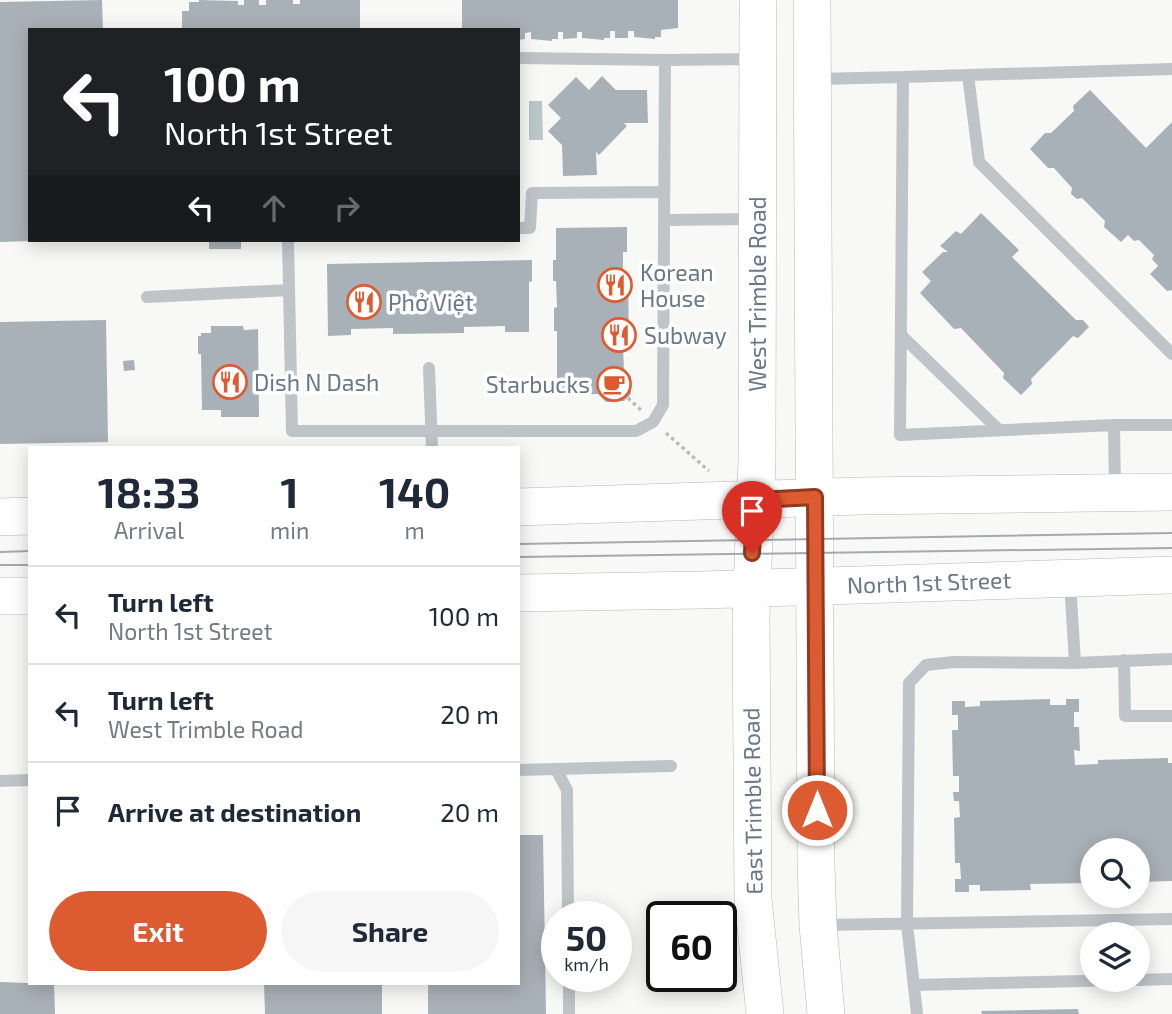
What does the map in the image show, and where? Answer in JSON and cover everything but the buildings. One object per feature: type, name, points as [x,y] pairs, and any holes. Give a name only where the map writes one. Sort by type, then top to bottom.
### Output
[{"type":"main road","name":"West Trimble Road","points":[[751,588],[755,500],[758,0]]},
{"type":"main road","points":[[812,0],[818,925],[826,1014]]},
{"type":"main road","points":[[520,507],[815,497],[1172,492]]},
{"type":"main road","points":[[0,517],[28,516]]},
{"type":"main road","name":"North 1st Street","points":[[520,593],[1172,575]]},
{"type":"main road","name":"East Trimble Road","points":[[751,588],[753,899],[765,1014]]},
{"type":"main road","points":[[0,596],[28,596]]},
{"type":"lane","points":[[520,58],[757,58]]},
{"type":"lane","points":[[288,242],[292,431],[636,431],[653,422],[663,405],[665,60]]},
{"type":"lane","points":[[813,79],[1172,69]]},
{"type":"lane","points":[[968,75],[979,162],[1172,354]]},
{"type":"lane","points":[[903,77],[900,435],[1114,425],[1172,425]]},
{"type":"lane","points":[[520,228],[530,228],[532,193],[664,192]]},
{"type":"lane","points":[[664,220],[756,219]]},
{"type":"lane","points":[[147,297],[289,290]]},
{"type":"lane","points":[[901,335],[999,430]]},
{"type":"lane","points":[[429,368],[432,446]]},
{"type":"lane","points":[[1114,425],[1115,492]]},
{"type":"lane","points":[[1070,578],[1074,663]]},
{"type":"lane","points":[[917,1014],[907,924],[909,683],[926,665],[953,662],[1074,663],[1172,659]]},
{"type":"lane","points":[[1124,660],[1125,716],[1172,716]]},
{"type":"lane","points":[[520,770],[671,766]]},
{"type":"lane","points":[[556,769],[567,790],[568,901]]},
{"type":"lane","points":[[0,780],[28,780]]},
{"type":"lane","points":[[818,925],[1172,919]]},
{"type":"lane","points":[[1150,980],[1172,979]]},
{"type":"lane","points":[[914,985],[1080,981]]},
{"type":"lane","points":[[569,992],[569,1014]]},
{"type":"path","points":[[628,397],[709,471]]},
{"type":"shaded area","points":[[529,101],[542,101],[543,140],[529,140]]},
{"type":"tram line","points":[[520,544],[1172,533]]},
{"type":"tram line","points":[[520,557],[1172,548]]},
{"type":"tram line","points":[[0,552],[28,551]]},
{"type":"tram line","points":[[0,565],[28,565]]},
{"type":"place","name":"Korean House","points":[[615,285]]},
{"type":"place","name":"Phở Việt","points":[[364,302]]},
{"type":"place","name":"Subway","points":[[619,335]]},
{"type":"place","name":"Dish N Dash","points":[[230,382]]},
{"type":"place","name":"Starbucks","points":[[614,384]]},
{"type":"route","points":[[752,553],[755,500],[815,497],[817,810]]}]
